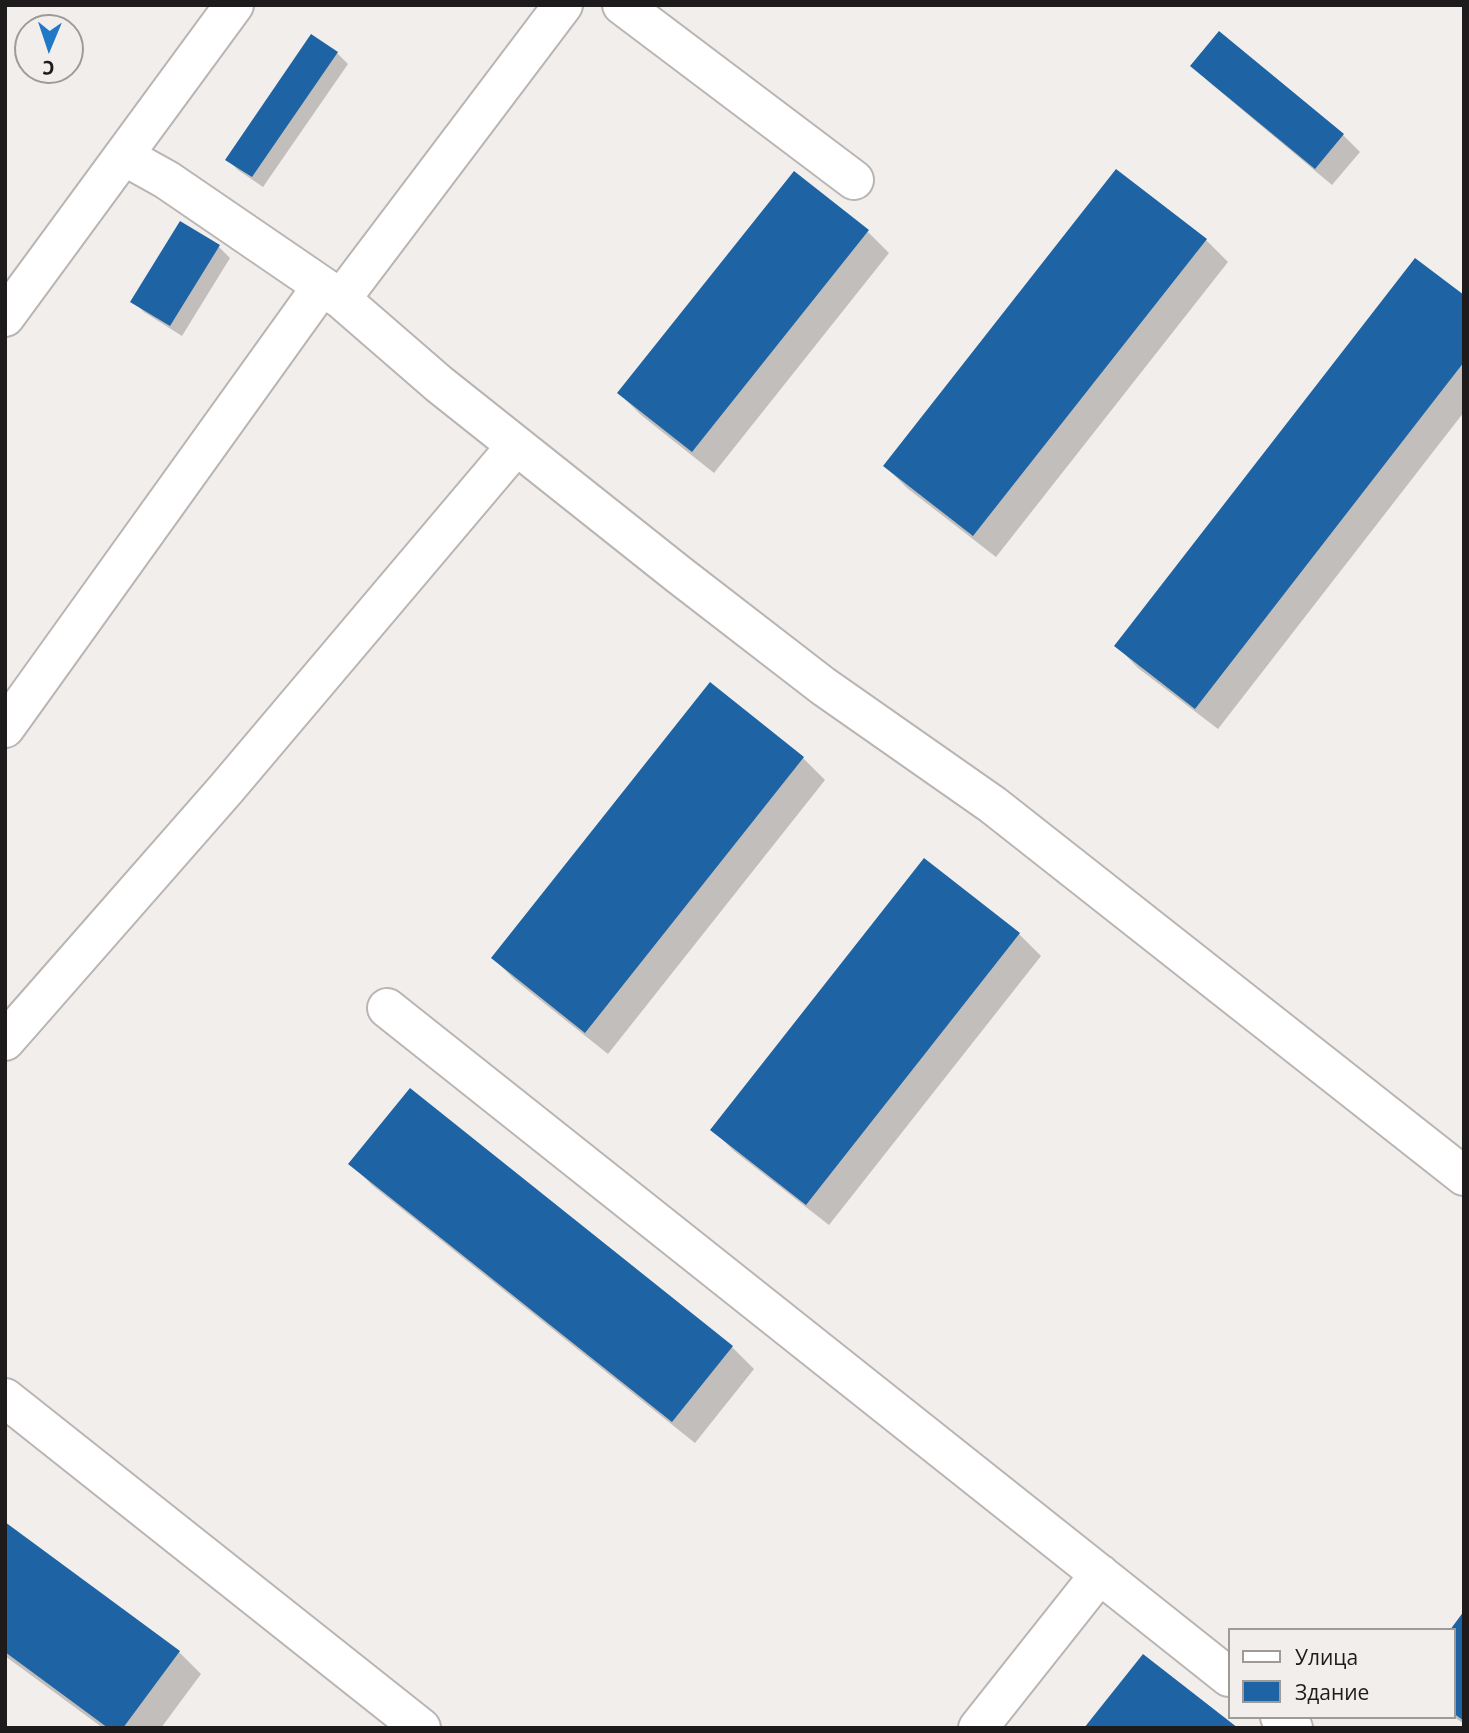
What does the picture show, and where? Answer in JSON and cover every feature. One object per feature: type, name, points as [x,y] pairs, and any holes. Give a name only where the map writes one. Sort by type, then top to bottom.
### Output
[{"type":"street","points":[[5,317],[234,5]]},
{"type":"street","points":[[5,728],[332,292],[563,5]]},
{"type":"street","points":[[622,5],[854,180]]},
{"type":"street","points":[[124,156],[167,180],[332,292],[516,446],[823,686],[993,805],[1464,1176]]},
{"type":"street","points":[[5,1041],[226,789],[516,446]]},
{"type":"street","points":[[387,1008],[1228,1676]]},
{"type":"street","points":[[5,1398],[421,1728]]},
{"type":"street","points":[[978,1728],[1100,1574]]},
{"type":"building","points":[[1219,31],[1344,134],[1315,169],[1190,66]]},
{"type":"building","points":[[311,34],[338,52],[252,177],[225,160]]},
{"type":"building","points":[[1116,169],[1207,239],[973,536],[883,466]]},
{"type":"building","points":[[794,171],[869,230],[692,452],[617,393]]},
{"type":"building","points":[[180,221],[220,245],[170,326],[130,302]]},
{"type":"building","points":[[1415,258],[1464,295],[1464,362],[1195,709],[1114,646]]},
{"type":"building","points":[[710,682],[804,757],[585,1033],[491,958]]},
{"type":"building","points":[[924,858],[1020,933],[806,1205],[710,1130]]},
{"type":"building","points":[[410,1088],[733,1346],[672,1422],[348,1164]]},
{"type":"building","points":[[5,1522],[180,1651],[123,1728],[108,1728],[5,1652]]},
{"type":"building","points":[[1464,1611],[1464,1721],[1455,1714],[1455,1628],[1451,1628]]},
{"type":"building","points":[[1143,1654],[1238,1728],[1084,1728]]}]
